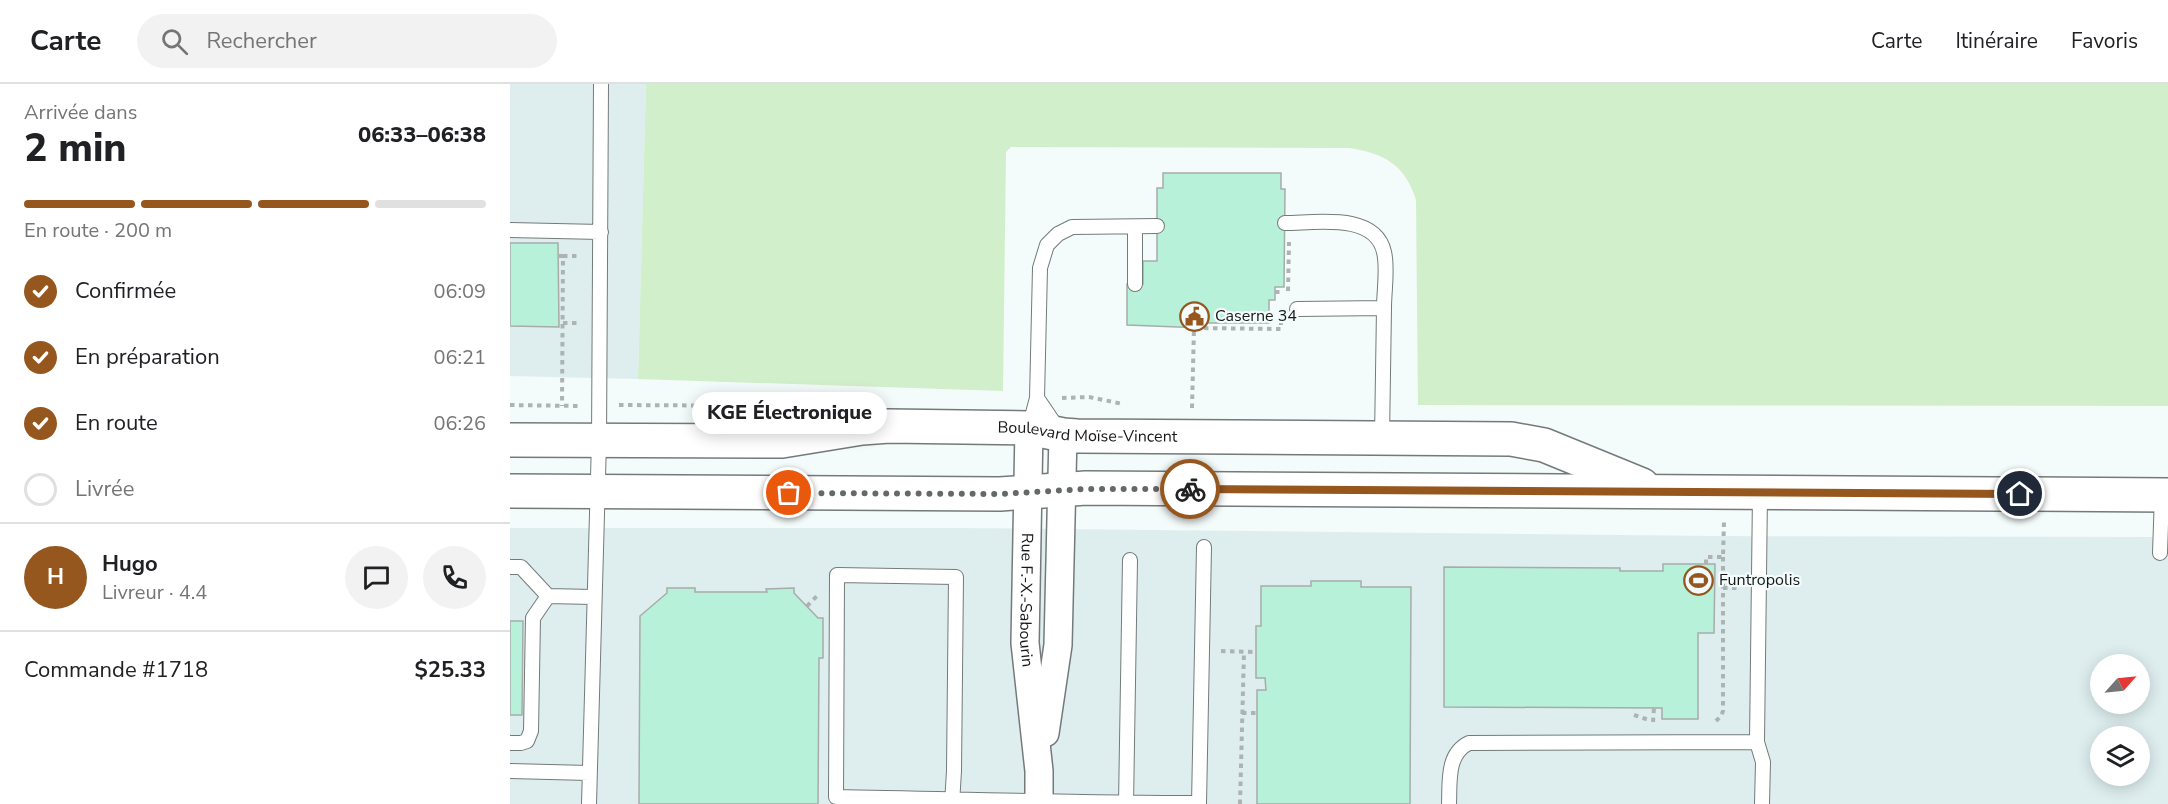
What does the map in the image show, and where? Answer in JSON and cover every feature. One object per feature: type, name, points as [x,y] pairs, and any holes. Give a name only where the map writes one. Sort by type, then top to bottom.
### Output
[{"type":"street","name":"Boulevard Moïse-Vincent","points":[[510,440],[782,441],[862,428],[1033,413],[1063,435],[1525,441],[1544,445],[1658,491]]},
{"type":"street","name":"Rue F.-X.-Sabourin","points":[[1033,413],[1028,494],[1025,643],[1039,771],[1039,803]]},
{"type":"street","name":"Rue F.-X.-Sabourin","points":[[1039,771],[1058,645],[1063,435]]},
{"type":"street","name":"Boulevard Moïse-Vincent","points":[[510,492],[1028,494],[1097,489],[2165,495]]},
{"type":"lane","points":[[589,804],[599,441],[601,84]]},
{"type":"lane","points":[[1285,223],[1355,224],[1376,236],[1384,254],[1382,438]]},
{"type":"lane","points":[[1033,413],[1040,268],[1047,245],[1058,234],[1072,227],[1157,226]]},
{"type":"lane","points":[[1135,284],[1136,227]]},
{"type":"lane","points":[[510,230],[601,232]]},
{"type":"lane","points":[[1297,309],[1384,308]]},
{"type":"lane","points":[[1760,492],[1757,742],[1763,762],[1762,804]]},
{"type":"lane","points":[[2160,554],[2165,495]]},
{"type":"lane","points":[[952,802],[956,577],[837,575],[836,801],[1039,803],[1126,803],[1199,804],[1204,547]]},
{"type":"lane","points":[[1126,803],[1130,560]]},
{"type":"lane","points":[[510,567],[521,567],[548,596],[593,597]]},
{"type":"lane","points":[[510,743],[527,741],[531,731],[533,618],[548,596]]},
{"type":"lane","points":[[1449,804],[1451,765],[1460,749],[1469,743],[1757,742]]},
{"type":"lane","points":[[510,771],[589,773]]},
{"type":"path","points":[[559,256],[563,256],[562,406]]},
{"type":"path","points":[[1281,300],[1278,292],[1288,292],[1288,262]]},
{"type":"path","points":[[1192,409],[1194,328],[1281,329],[1281,319]]},
{"type":"path","points":[[510,405],[581,406]]},
{"type":"path","points":[[620,405],[797,406]]},
{"type":"path","points":[[1707,722],[1719,719],[1723,711],[1725,521]]},
{"type":"path","points":[[1706,564],[1706,557],[1723,557]]},
{"type":"path","points":[[1216,651],[1256,652]]},
{"type":"path","points":[[1240,804],[1244,652]]},
{"type":"path","points":[[1653,722],[1654,707]]},
{"type":"path","points":[[1242,713],[1257,713]]},
{"type":"path","points":[[1634,715],[1659,723]]},
{"type":"shaded area","points":[[510,84],[646,84],[638,379],[510,376]]},
{"type":"shaded area","points":[[510,528],[961,528],[1716,536],[2168,537],[2168,804],[510,804]]},
{"type":"green space","points":[[646,84],[2168,84],[2168,406],[1418,405],[1416,200],[1406,177],[1391,162],[1372,153],[1349,148],[1011,147],[1006,152],[1003,391],[638,379]]},
{"type":"building","points":[[1163,173],[1281,173],[1281,189],[1285,189],[1284,287],[1275,287],[1275,300],[1269,300],[1269,323],[1204,323],[1204,328],[1127,325],[1127,284],[1143,284],[1143,261],[1157,261],[1157,188],[1163,188]]},
{"type":"building","points":[[510,243],[558,243],[559,327],[510,326]]},
{"type":"building","points":[[1663,564],[1715,564],[1714,633],[1698,633],[1698,719],[1662,719],[1662,708],[1444,707],[1444,567],[1620,568],[1620,571],[1663,571]]},
{"type":"building","points":[[1311,581],[1361,581],[1361,587],[1411,587],[1410,804],[1257,804],[1257,690],[1266,690],[1265,678],[1256,678],[1256,626],[1261,626],[1261,586],[1311,586]]},
{"type":"building","points":[[667,588],[695,588],[695,592],[767,592],[766,589],[794,588],[794,593],[818,618],[823,618],[823,658],[819,658],[818,804],[639,804],[640,616],[667,593]]},
{"type":"building","points":[[510,621],[523,621],[522,715],[510,715]]},
{"type":"way so far","points":[[789,493],[1028,494],[1086,489],[1190,489]]},
{"type":"place","name":"Caserne 34","points":[[1194,316]]},
{"type":"place","name":"KGE Électronique","points":[[789,493]]},
{"type":"place","name":"Funtropolis","points":[[1698,580]]},
{"type":"route","points":[[1190,489],[2020,494]]}]
